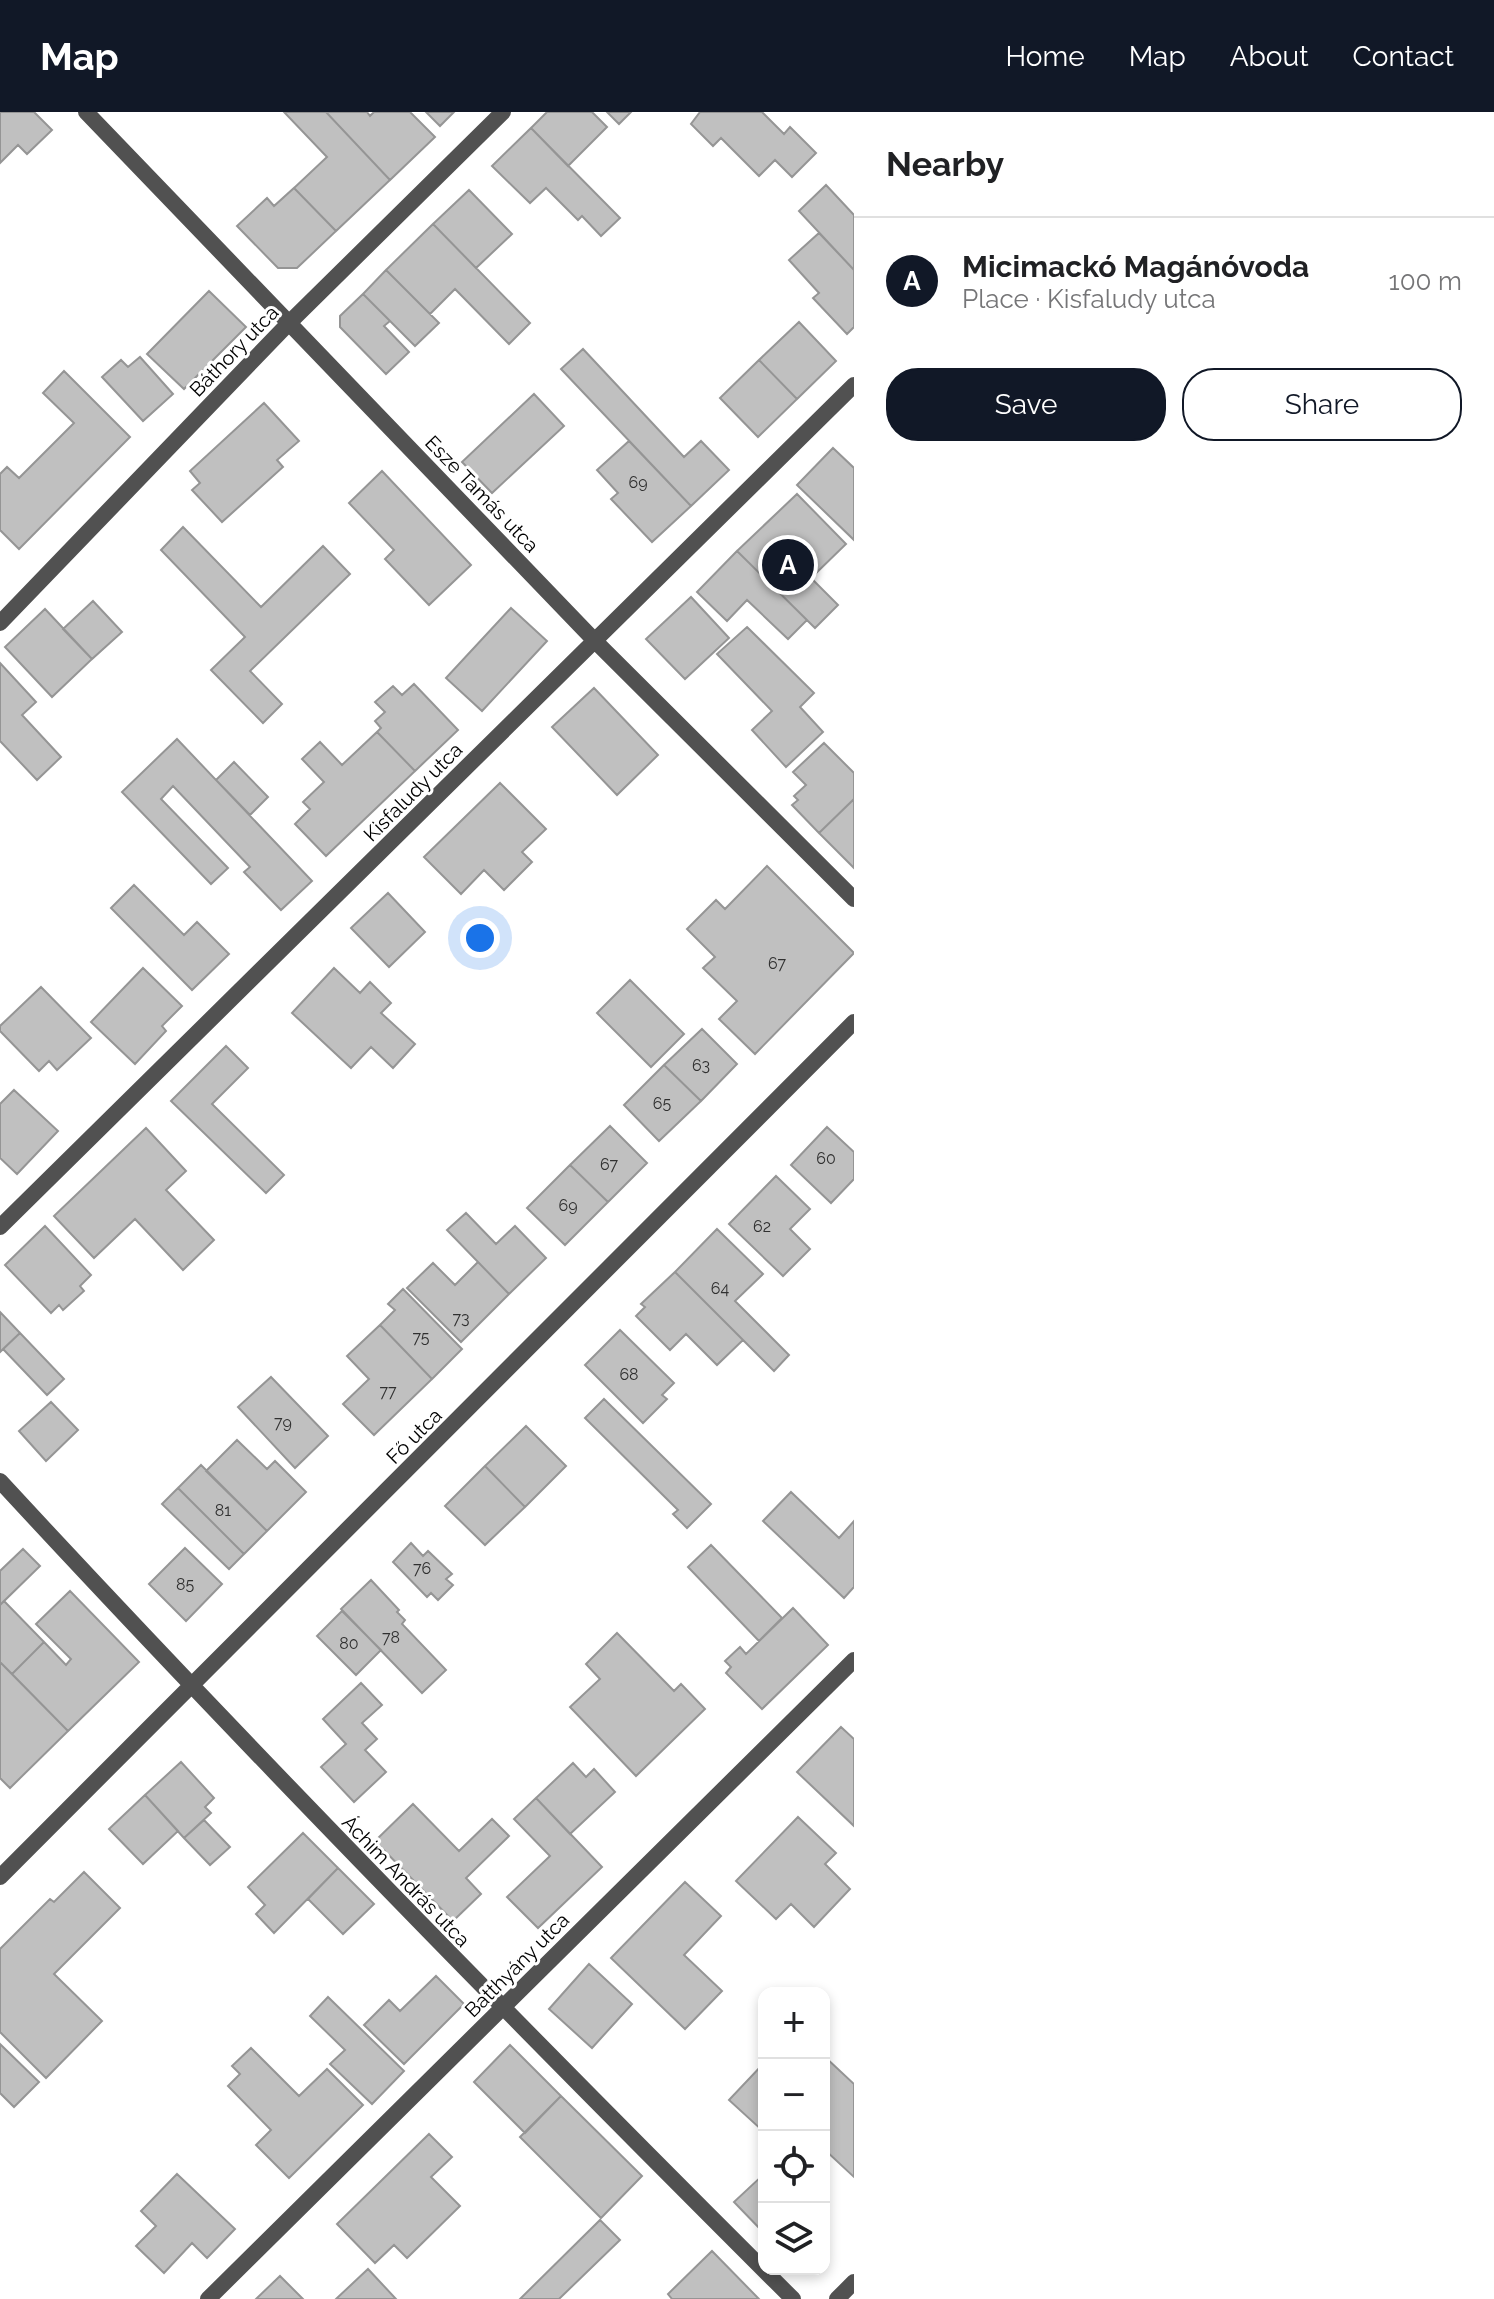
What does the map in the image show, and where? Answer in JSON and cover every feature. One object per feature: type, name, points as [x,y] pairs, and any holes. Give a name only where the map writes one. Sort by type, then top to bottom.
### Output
[{"type":"street","name":"Esze Tamás utca","points":[[86,112],[595,641],[854,899]]},
{"type":"street","name":"Báthory utca","points":[[0,623],[289,323],[503,112]]},
{"type":"street","name":"Kisfaludy utca","points":[[0,1227],[854,385]]},
{"type":"street","name":"Fő utca","points":[[0,1877],[192,1689],[854,1022]]},
{"type":"street","name":"Áchim András utca","points":[[0,1481],[192,1689],[501,2009],[793,2299]]},
{"type":"street","name":"Batthyány utca","points":[[208,2299],[854,1660]]},
{"type":"street","points":[[837,2299],[854,2282]]},
{"type":"building","points":[[0,112],[34,112],[52,130],[27,154],[18,145],[0,163]]},
{"type":"building","points":[[284,112],[326,112],[390,180],[336,231],[294,188],[327,157]]},
{"type":"building","points":[[326,112],[367,112],[370,116],[374,112],[410,112],[435,137],[390,180]]},
{"type":"building","points":[[426,112],[454,112],[440,126]]},
{"type":"building","points":[[547,112],[592,112],[607,127],[568,166],[531,128]]},
{"type":"building","points":[[607,112],[631,112],[619,124]]},
{"type":"building","points":[[700,112],[762,112],[784,134],[790,127],[816,153],[792,177],[775,160],[759,176],[721,138],[713,146],[691,124]]},
{"type":"building","points":[[531,128],[620,218],[601,236],[582,216],[578,220],[546,188],[530,203],[492,166]]},
{"type":"building","points":[[826,185],[854,215],[854,270],[799,211]]},
{"type":"building","points":[[294,188],[336,231],[297,268],[278,268],[237,226],[267,198],[274,206]]},
{"type":"building","points":[[469,190],[512,234],[476,268],[433,224]]},
{"type":"building","points":[[433,224],[530,323],[509,344],[455,289],[430,314],[386,270]]},
{"type":"building","points":[[819,233],[854,270],[854,327],[847,334],[813,298],[819,293],[789,260]]},
{"type":"building","points":[[386,270],[439,323],[415,346],[363,294]]},
{"type":"building","points":[[209,291],[246,327],[184,389],[147,354]]},
{"type":"building","points":[[363,294],[390,321],[384,326],[409,352],[386,374],[340,327],[340,316]]},
{"type":"building","points":[[799,322],[836,361],[797,399],[759,360]]},
{"type":"building","points":[[583,349],[684,457],[701,441],[729,470],[691,506],[561,369]]},
{"type":"building","points":[[140,357],[173,394],[143,421],[102,377],[121,360],[128,367]]},
{"type":"building","points":[[759,360],[797,399],[758,437],[720,398]]},
{"type":"building","points":[[64,371],[130,437],[19,549],[0,530],[0,474],[7,467],[19,478],[74,423],[43,393]]},
{"type":"building","points":[[534,394],[564,426],[492,493],[462,462]]},
{"type":"building","points":[[264,403],[299,441],[277,460],[283,467],[222,522],[192,490],[200,483],[190,471]]},
{"type":"building","points":[[629,441],[691,506],[652,542],[611,499],[618,493],[597,470]]},
{"type":"building","points":[[833,448],[854,468],[854,540],[797,485]]},
{"type":"building","points":[[382,471],[471,565],[429,605],[385,559],[394,550],[349,503]]},
{"type":"building","points":[[797,494],[846,544],[811,578],[838,605],[815,628],[737,551]]},
{"type":"building","points":[[183,527],[261,607],[323,546],[350,574],[250,671],[282,704],[263,723],[211,670],[245,637],[161,550]]},
{"type":"building","points":[[737,551],[807,620],[788,639],[747,600],[727,621],[697,592]]},
{"type":"building","points":[[691,597],[729,638],[685,679],[646,639]]},
{"type":"building","points":[[93,601],[122,632],[92,659],[63,629]]},
{"type":"building","points":[[511,608],[547,641],[482,711],[446,678]]},
{"type":"building","points":[[45,609],[92,659],[52,697],[5,647]]},
{"type":"building","points":[[747,627],[814,693],[800,707],[823,732],[786,767],[752,730],[772,711],[717,654]]},
{"type":"building","points":[[0,663],[36,702],[22,715],[61,757],[37,780],[0,741]]},
{"type":"building","points":[[414,684],[458,730],[415,771],[377,732],[381,728],[375,721],[385,712],[375,702],[393,686],[402,695]]},
{"type":"building","points":[[594,688],[658,755],[617,795],[552,727]]},
{"type":"building","points":[[377,732],[415,771],[326,856],[295,824],[310,809],[303,802],[324,782],[302,759],[320,742],[342,765]]},
{"type":"building","points":[[177,739],[312,881],[281,910],[244,872],[250,867],[173,786],[161,799],[228,868],[211,884],[122,792]]},
{"type":"building","points":[[824,743],[854,773],[854,799],[819,833],[792,805],[798,800],[794,796],[806,785],[793,772]]},
{"type":"building","points":[[234,762],[268,797],[250,815],[216,780]]},
{"type":"building","points":[[500,783],[546,829],[522,852],[532,862],[504,890],[484,870],[461,894],[424,857]]},
{"type":"building","points":[[854,799],[854,868],[819,833]]},
{"type":"building","points":[[767,866],[854,953],[755,1054],[719,1019],[737,1001],[703,968],[715,957],[687,929],[716,900],[725,909]]},
{"type":"building","points":[[134,885],[184,935],[197,922],[229,954],[192,990],[111,908]]},
{"type":"building","points":[[388,893],[425,932],[389,967],[351,928]]},
{"type":"building","points":[[143,968],[182,1006],[162,1026],[166,1031],[135,1064],[91,1022]]},
{"type":"building","points":[[334,968],[360,993],[370,982],[391,1003],[381,1013],[415,1044],[393,1068],[371,1047],[351,1068],[292,1013]]},
{"type":"building","points":[[630,980],[684,1034],[651,1067],[597,1013]]},
{"type":"building","points":[[41,987],[91,1038],[57,1070],[49,1061],[39,1071],[0,1031],[0,1026]]},
{"type":"building","points":[[702,1029],[737,1064],[701,1101],[664,1065]]},
{"type":"building","points":[[226,1046],[248,1068],[212,1104],[284,1175],[266,1193],[171,1101]]},
{"type":"building","points":[[664,1065],[701,1101],[659,1141],[624,1105]]},
{"type":"building","points":[[14,1090],[58,1131],[17,1174],[0,1158],[0,1104]]},
{"type":"building","points":[[610,1126],[647,1163],[608,1202],[570,1165]]},
{"type":"building","points":[[827,1127],[854,1152],[854,1179],[831,1203],[791,1165]]},
{"type":"building","points":[[146,1128],[186,1171],[166,1190],[214,1240],[183,1270],[135,1219],[94,1258],[54,1216]]},
{"type":"building","points":[[570,1165],[608,1202],[565,1245],[527,1208]]},
{"type":"building","points":[[776,1176],[810,1209],[790,1229],[810,1249],[783,1276],[729,1224]]},
{"type":"building","points":[[466,1213],[496,1244],[515,1226],[546,1258],[509,1294],[447,1230]]},
{"type":"building","points":[[45,1226],[91,1275],[80,1286],[84,1291],[63,1310],[59,1305],[51,1313],[5,1265]]},
{"type":"building","points":[[717,1229],[763,1274],[735,1301],[789,1355],[774,1371],[675,1272]]},
{"type":"building","points":[[478,1262],[509,1294],[461,1342],[407,1288],[433,1263],[455,1285]]},
{"type":"building","points":[[675,1272],[743,1340],[717,1365],[686,1334],[670,1350],[636,1316],[645,1307],[641,1304]]},
{"type":"building","points":[[403,1289],[462,1349],[432,1379],[380,1325],[395,1310],[388,1304]]},
{"type":"building","points":[[0,1312],[20,1333],[0,1352]]},
{"type":"building","points":[[380,1325],[432,1379],[374,1435],[343,1404],[369,1379],[347,1356]]},
{"type":"building","points":[[620,1330],[674,1383],[662,1395],[667,1399],[643,1423],[585,1365]]},
{"type":"building","points":[[20,1333],[64,1379],[47,1395],[3,1349]]},
{"type":"building","points":[[271,1377],[328,1436],[295,1468],[238,1407]]},
{"type":"building","points":[[604,1399],[711,1504],[687,1528],[673,1514],[678,1510],[585,1418]]},
{"type":"building","points":[[51,1402],[78,1430],[46,1461],[19,1431]]},
{"type":"building","points":[[526,1426],[566,1466],[525,1507],[485,1466]]},
{"type":"building","points":[[237,1440],[267,1469],[275,1461],[306,1492],[267,1531],[206,1471]]},
{"type":"building","points":[[201,1465],[267,1531],[244,1554],[178,1488]]},
{"type":"building","points":[[485,1466],[525,1507],[485,1545],[445,1506]]},
{"type":"building","points":[[178,1488],[244,1554],[229,1569],[162,1504]]},
{"type":"building","points":[[791,1492],[839,1538],[854,1521],[854,1587],[844,1598],[763,1521]]},
{"type":"building","points":[[411,1543],[423,1556],[428,1551],[452,1574],[446,1579],[453,1585],[438,1600],[431,1593],[427,1597],[393,1562]]},
{"type":"building","points":[[711,1545],[782,1618],[759,1641],[688,1567]]},
{"type":"building","points":[[185,1548],[222,1584],[186,1621],[149,1584]]},
{"type":"building","points":[[23,1549],[40,1566],[0,1605],[0,1571]]},
{"type":"building","points":[[371,1580],[399,1610],[397,1612],[405,1620],[402,1624],[446,1670],[422,1693],[341,1609]]},
{"type":"building","points":[[70,1591],[139,1662],[68,1731],[12,1674],[44,1642],[66,1665],[71,1659],[36,1624]]},
{"type":"building","points":[[4,1601],[44,1642],[12,1674],[0,1662],[0,1605]]},
{"type":"building","points":[[793,1608],[828,1645],[762,1709],[726,1673],[731,1667],[725,1661],[740,1647],[746,1654]]},
{"type":"building","points":[[342,1611],[381,1650],[356,1675],[317,1636]]},
{"type":"building","points":[[617,1633],[674,1691],[681,1684],[705,1709],[636,1776],[570,1707],[600,1679],[586,1664]]},
{"type":"building","points":[[0,1662],[68,1731],[10,1788],[0,1778]]},
{"type":"building","points":[[361,1683],[382,1705],[362,1723],[377,1739],[365,1750],[386,1772],[354,1802],[321,1767],[346,1744],[323,1719]]},
{"type":"building","points":[[841,1727],[854,1739],[854,1826],[797,1772]]},
{"type":"building","points":[[181,1762],[214,1798],[205,1807],[211,1813],[184,1838],[145,1795]]},
{"type":"building","points":[[573,1763],[586,1777],[594,1769],[615,1792],[570,1834],[536,1798]]},
{"type":"building","points":[[145,1795],[178,1831],[143,1864],[109,1829]]},
{"type":"building","points":[[536,1798],[602,1867],[538,1928],[507,1897],[550,1856],[514,1819]]},
{"type":"building","points":[[413,1804],[459,1851],[492,1819],[509,1836],[466,1878],[481,1894],[453,1921],[375,1841]]},
{"type":"building","points":[[798,1817],[836,1853],[825,1864],[850,1889],[814,1927],[791,1904],[776,1919],[736,1881]]},
{"type":"building","points":[[204,1820],[230,1847],[210,1865],[184,1838]]},
{"type":"building","points":[[303,1833],[338,1868],[274,1933],[256,1914],[265,1905],[248,1887]]},
{"type":"building","points":[[338,1868],[374,1904],[343,1934],[308,1899]]},
{"type":"building","points":[[84,1872],[120,1908],[54,1974],[102,2021],[46,2078],[0,2032],[0,1949],[50,1899],[54,1902]]},
{"type":"building","points":[[685,1882],[721,1916],[684,1955],[722,1991],[685,2029],[611,1958]]},
{"type":"building","points":[[589,1964],[632,2004],[592,2048],[549,2009]]},
{"type":"building","points":[[436,1976],[464,2004],[404,2064],[364,2025],[389,2000],[400,2011]]},
{"type":"building","points":[[328,1997],[404,2071],[372,2104],[330,2064],[345,2050],[310,2016]]},
{"type":"building","points":[[0,2044],[39,2082],[14,2107],[0,2093]]},
{"type":"building","points":[[510,2045],[561,2096],[525,2133],[474,2082]]},
{"type":"building","points":[[251,2048],[299,2096],[327,2069],[363,2105],[289,2178],[256,2145],[271,2130],[228,2086],[240,2074],[232,2066]]},
{"type":"building","points":[[830,2062],[854,2084],[854,2177],[830,2155]]},
{"type":"building","points":[[758,2069],[758,2127],[729,2100]]},
{"type":"building","points":[[561,2096],[642,2176],[601,2218],[520,2137]]},
{"type":"building","points":[[429,2134],[452,2157],[431,2177],[460,2206],[407,2258],[394,2245],[375,2263],[337,2224]]},
{"type":"building","points":[[177,2174],[235,2229],[207,2258],[192,2243],[164,2273],[136,2246],[156,2226],[141,2211]]},
{"type":"building","points":[[758,2180],[758,2227],[734,2202]]},
{"type":"building","points":[[600,2220],[620,2240],[559,2299],[520,2299]]},
{"type":"building","points":[[712,2251],[759,2299],[672,2299],[668,2294]]},
{"type":"building","points":[[368,2269],[396,2299],[336,2299]]},
{"type":"building","points":[[280,2276],[303,2299],[256,2299]]},
{"type":"place","name":"Micimackó Magánóvoda","points":[[788,565]]}]
